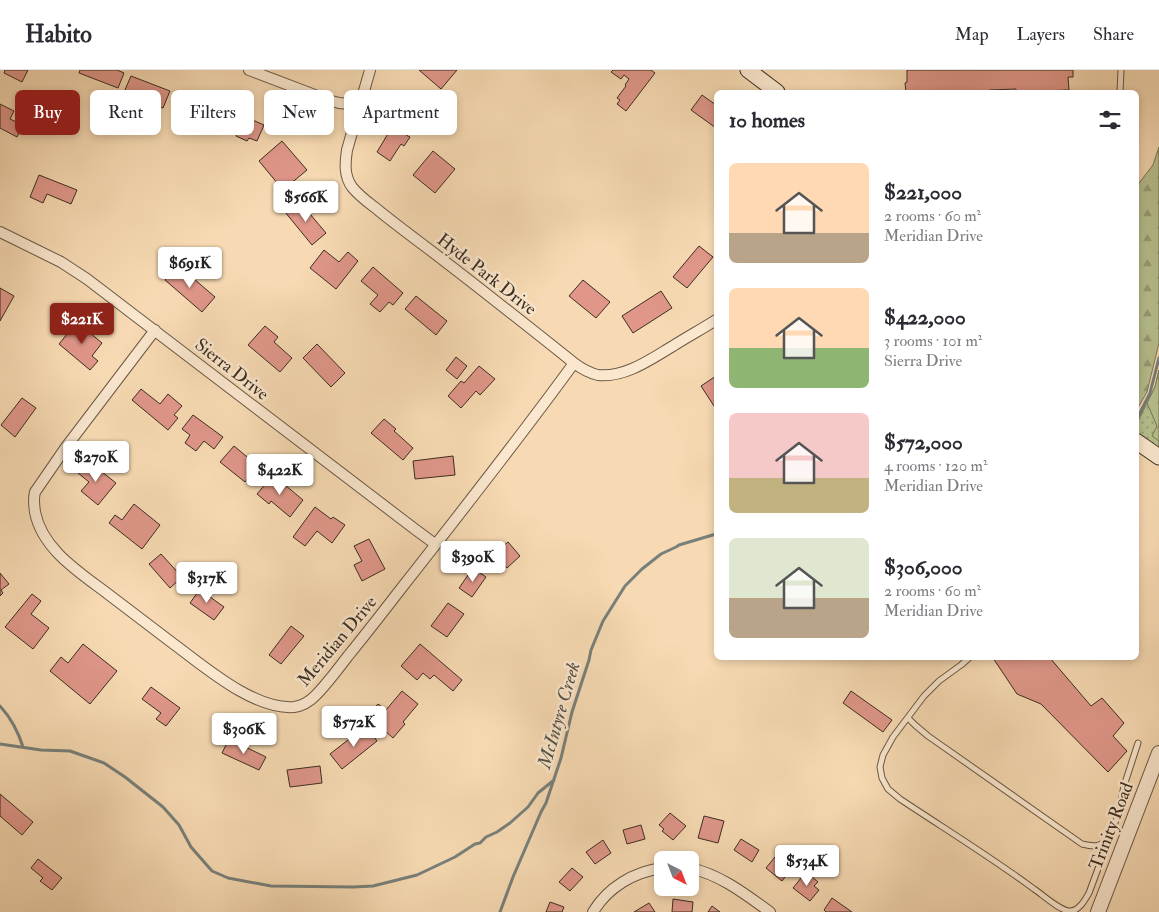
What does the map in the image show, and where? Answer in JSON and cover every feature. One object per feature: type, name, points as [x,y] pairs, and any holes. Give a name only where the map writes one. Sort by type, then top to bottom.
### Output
[{"type":"main road","points":[[756,72],[775,90]]},
{"type":"main road","points":[[1139,443],[1159,457]]},
{"type":"street","points":[[249,70],[334,102],[344,103]]},
{"type":"street","name":"Hyde Park Drive","points":[[364,90],[370,70]]},
{"type":"street","name":"Hyde Park Drive","points":[[351,135],[345,163],[346,173],[353,188],[362,198],[586,371],[600,375],[635,368],[714,321]]},
{"type":"street","name":"Sierra Drive","points":[[0,232],[61,262],[88,279],[436,544]]},
{"type":"street","name":"Meridian Drive","points":[[155,330],[44,477],[33,500],[36,516],[45,537],[65,559],[88,579],[232,686],[270,704],[282,706],[295,707],[305,704],[316,695],[436,544],[574,363]]},
{"type":"street","name":"Trinity Road","points":[[1098,912],[1159,753]]},
{"type":"street","points":[[594,912],[613,889],[642,873],[654,870]]},
{"type":"street","points":[[699,870],[718,877],[770,912]]},
{"type":"lane","points":[[1120,90],[1121,70]]},
{"type":"lane","points":[[967,660],[939,681],[924,696],[892,737],[883,755],[880,767],[882,778],[888,789],[900,799],[1061,908],[1068,911],[1080,910],[1089,893],[1119,812],[1124,786],[1138,742]]},
{"type":"lane","points":[[908,718],[928,736],[1082,844],[1094,847],[1109,839]]},
{"type":"green space","points":[[1159,147],[1159,343],[1147,392],[1139,406],[1139,183],[1153,165]]},
{"type":"green space","points":[[1159,370],[1159,450],[1139,436],[1139,419],[1155,387]]},
{"type":"green space","points":[[1159,370],[1159,441],[1152,436],[1157,426],[1147,403],[1155,387]]},
{"type":"building","points":[[5,70],[28,70],[22,82],[4,73]]},
{"type":"building","points":[[80,70],[117,70],[124,73],[118,88],[79,73]]},
{"type":"building","points":[[419,70],[457,70],[441,89]]},
{"type":"building","points":[[613,70],[651,70],[655,73],[626,111],[617,104],[620,100],[617,98],[629,79],[624,75],[621,79],[611,72]]},
{"type":"building","points":[[907,70],[1073,70],[1073,77],[1068,77],[1069,90],[906,90],[905,83],[907,82]]},
{"type":"building","points":[[131,76],[170,91],[163,108],[161,107],[161,90],[125,90]]},
{"type":"building","points":[[702,95],[714,104],[714,127],[691,110]]},
{"type":"building","points":[[0,104],[14,111],[10,119],[15,121],[15,135],[18,135],[17,137],[0,128]]},
{"type":"building","points":[[254,121],[264,125],[257,141],[249,138],[247,141],[236,136],[254,135]]},
{"type":"building","points":[[387,135],[406,135],[410,137],[404,146],[401,144],[390,161],[377,152]]},
{"type":"building","points":[[282,141],[307,170],[283,190],[259,161]]},
{"type":"building","points":[[433,151],[455,169],[435,193],[413,175]]},
{"type":"building","points":[[39,175],[77,190],[71,204],[47,194],[43,203],[30,197]]},
{"type":"building","points":[[299,201],[326,233],[312,245],[285,212]]},
{"type":"building","points":[[699,246],[713,257],[687,288],[673,277]]},
{"type":"building","points":[[324,250],[339,262],[348,252],[358,261],[336,289],[310,268]]},
{"type":"building","points":[[177,266],[215,297],[202,312],[165,280]]},
{"type":"building","points":[[373,267],[403,293],[393,305],[389,302],[380,312],[370,304],[378,295],[361,281]]},
{"type":"building","points":[[583,280],[610,302],[596,318],[569,296]]},
{"type":"building","points":[[0,288],[14,296],[0,321]]},
{"type":"building","points":[[661,291],[672,308],[633,333],[622,316]]},
{"type":"building","points":[[416,296],[447,321],[436,335],[405,309]]},
{"type":"building","points":[[77,322],[102,343],[92,356],[98,361],[90,370],[59,344]]},
{"type":"building","points":[[265,326],[278,337],[274,342],[292,358],[280,372],[248,345]]},
{"type":"building","points":[[317,344],[345,373],[331,387],[303,358]]},
{"type":"building","points":[[456,357],[467,366],[457,379],[446,370]]},
{"type":"building","points":[[479,366],[495,379],[480,395],[476,391],[461,408],[448,396],[461,381],[464,383]]},
{"type":"building","points":[[714,377],[714,406],[701,386]]},
{"type":"building","points":[[141,389],[160,404],[168,394],[182,406],[174,415],[178,418],[168,430],[132,400]]},
{"type":"building","points":[[22,398],[36,408],[15,437],[1,425]]},
{"type":"building","points":[[193,415],[223,437],[214,449],[204,441],[196,451],[185,443],[190,435],[182,429]]},
{"type":"building","points":[[384,419],[413,448],[403,460],[371,433]]},
{"type":"building","points":[[234,446],[264,471],[256,481],[250,476],[245,482],[220,462]]},
{"type":"building","points":[[453,456],[455,475],[415,479],[413,461]]},
{"type":"building","points":[[88,461],[116,483],[98,505],[81,491],[89,482],[78,473]]},
{"type":"building","points":[[273,475],[303,500],[290,517],[271,501],[269,504],[257,494]]},
{"type":"building","points":[[134,504],[160,525],[142,549],[109,523],[115,515],[122,520]]},
{"type":"building","points":[[315,507],[331,519],[333,517],[345,525],[332,543],[317,531],[305,546],[293,537]]},
{"type":"building","points":[[369,539],[385,569],[362,581],[354,565],[362,561],[354,546]]},
{"type":"building","points":[[508,542],[520,556],[507,568],[494,554]]},
{"type":"building","points":[[161,554],[182,577],[170,588],[149,564]]},
{"type":"building","points":[[473,568],[486,577],[472,597],[459,588]]},
{"type":"building","points":[[0,573],[9,584],[1,590],[3,593],[0,596]]},
{"type":"building","points":[[203,585],[209,590],[206,594],[224,607],[214,620],[190,603]]},
{"type":"building","points":[[32,594],[41,601],[31,614],[49,628],[33,649],[5,627]]},
{"type":"building","points":[[448,603],[464,614],[447,637],[431,626]]},
{"type":"building","points":[[291,626],[304,636],[281,664],[269,655]]},
{"type":"building","points":[[83,644],[117,671],[90,704],[50,671],[61,657],[68,663]]},
{"type":"building","points":[[420,644],[462,680],[453,691],[434,675],[430,679],[423,673],[417,680],[401,666]]},
{"type":"building","points":[[994,660],[1052,660],[1091,706],[1102,698],[1124,723],[1113,736],[1127,751],[1108,772],[1041,704],[1017,694]]},
{"type":"building","points":[[151,687],[180,708],[166,726],[156,719],[161,713],[142,699]]},
{"type":"building","points":[[402,691],[418,704],[393,738],[368,716],[378,704],[386,710]]},
{"type":"building","points":[[851,691],[892,720],[883,732],[843,703]]},
{"type":"building","points":[[366,726],[377,741],[342,769],[330,754]]},
{"type":"building","points":[[229,739],[266,757],[259,770],[222,753]]},
{"type":"building","points":[[320,766],[322,783],[290,787],[287,770]]},
{"type":"building","points":[[0,794],[33,822],[22,835],[0,816]]},
{"type":"building","points":[[670,813],[686,826],[673,840],[662,831],[664,829],[659,825]]},
{"type":"building","points":[[704,816],[724,821],[718,843],[698,838]]},
{"type":"building","points":[[641,825],[645,839],[627,844],[623,830]]},
{"type":"building","points":[[741,839],[759,850],[752,862],[734,850]]},
{"type":"building","points":[[603,840],[611,853],[595,864],[586,852]]},
{"type":"building","points":[[775,857],[791,869],[782,881],[766,868]]},
{"type":"building","points":[[38,859],[62,878],[52,890],[40,881],[43,878],[31,868]]},
{"type":"building","points":[[572,868],[583,877],[570,891],[559,882]]},
{"type":"building","points":[[806,872],[818,882],[814,886],[819,890],[810,901],[793,888]]},
{"type":"building","points":[[832,898],[852,912],[826,912],[824,910]]},
{"type":"building","points":[[673,899],[693,902],[692,912],[672,912]]},
{"type":"building","points":[[550,902],[564,907],[562,912],[546,912]]},
{"type":"building","points":[[649,903],[655,912],[634,912]]},
{"type":"building","points":[[712,906],[720,912],[708,912]]},
{"type":"waterway","name":"McIntyre Creek","points":[[1139,415],[1150,393],[1159,358]]},
{"type":"waterway","name":"McIntyre Creek","points":[[500,912],[513,877],[546,803],[561,758],[572,712],[591,650],[603,621],[625,586],[661,554],[679,545],[714,535]]},
{"type":"waterway","points":[[0,706],[14,725],[23,747]]},
{"type":"waterway","name":"McIntyre Creek","points":[[0,744],[41,750],[70,751],[104,763],[163,807],[179,825],[191,847],[212,871],[228,878],[271,886],[373,886],[417,875],[455,857],[510,823],[528,807],[538,793],[554,780]]}]
